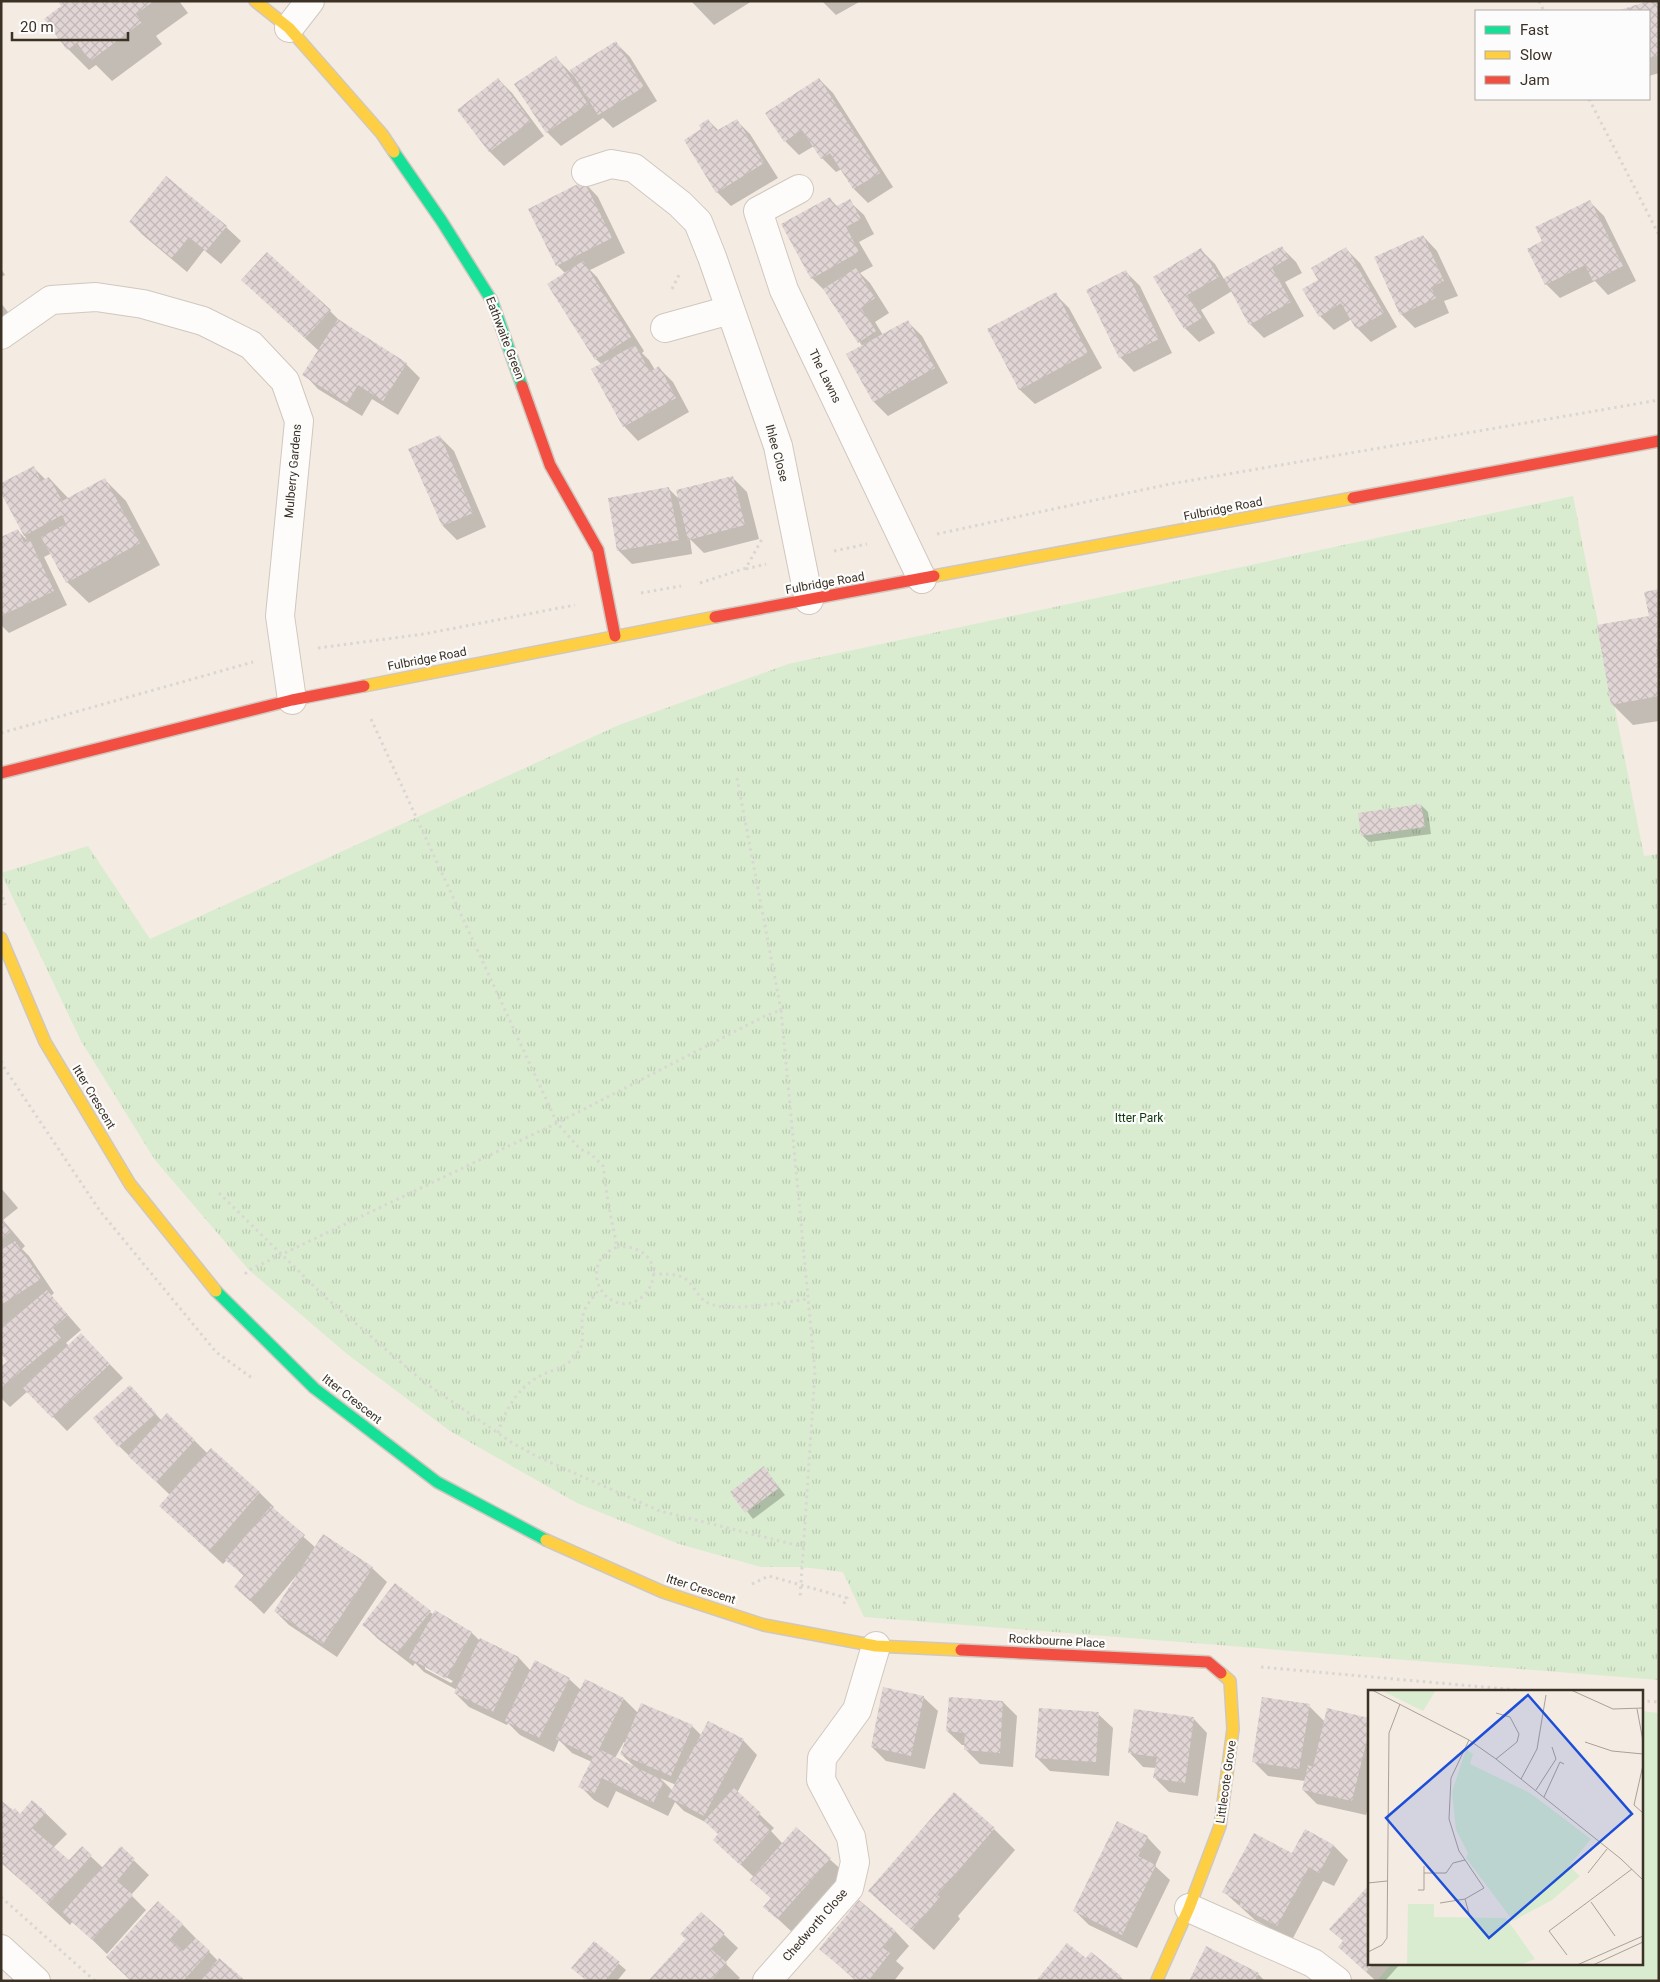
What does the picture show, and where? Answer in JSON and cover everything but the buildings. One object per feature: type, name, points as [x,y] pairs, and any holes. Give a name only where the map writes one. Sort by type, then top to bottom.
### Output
[{"type":"street","name":"Eathwaite Green","points":[[255,1],[289,28],[382,134],[441,220],[492,301],[550,465],[598,550],[615,636]]},
{"type":"street","points":[[289,28],[310,1]]},
{"type":"street","name":"Ihlee Close","points":[[586,172],[611,164],[634,168],[680,204],[698,222],[778,446],[809,600]]},
{"type":"street","name":"The Lawns","points":[[800,189],[758,210],[784,290],[922,579]]},
{"type":"street","name":"Mulberry Gardens","points":[[1,335],[51,300],[96,297],[143,304],[203,321],[251,346],[285,381],[299,421],[280,616],[292,700]]},
{"type":"street","points":[[665,328],[730,310]]},
{"type":"street","name":"Fulbridge Road","points":[[1,773],[292,700],[615,636],[1659,441]]},
{"type":"street","name":"Itter Crescent","points":[[1,938],[45,1042],[130,1184],[223,1299],[314,1388],[437,1482],[542,1538],[663,1592],[764,1625],[876,1646]]},
{"type":"street","name":"Rockbourne Place","points":[[876,1646],[1208,1662]]},
{"type":"street","name":"Chedworth Close","points":[[767,1981],[849,1888],[855,1862],[851,1837],[820,1780],[822,1758],[857,1710],[876,1646]]},
{"type":"street","name":"Littlecote Grove","points":[[1157,1980],[1189,1908],[1220,1826],[1233,1729],[1230,1681],[1208,1662]]},
{"type":"street","points":[[1189,1908],[1313,1963],[1337,1981]]},
{"type":"street","points":[[1,1949],[36,1981]]},
{"type":"path","points":[[1590,100],[1659,235]]},
{"type":"path","points":[[665,328],[656,304],[674,288],[683,264]]},
{"type":"path","points":[[740,570],[867,544],[904,541],[1170,484],[1659,400]]},
{"type":"path","points":[[699,583],[746,568],[763,538]]},
{"type":"path","points":[[1,733],[285,653],[424,634],[690,585]]},
{"type":"path","points":[[368,714],[557,1123],[580,1149],[591,1154],[603,1166],[617,1247]]},
{"type":"path","points":[[737,778],[781,1010],[815,1372],[804,1547],[796,1632]]},
{"type":"path","points":[[1,891],[8,913]]},
{"type":"path","points":[[223,1299],[249,1270],[557,1123],[756,1020],[781,1010]]},
{"type":"path","points":[[219,1193],[325,1297],[425,1383],[511,1442],[536,1456],[660,1510],[804,1547]]},
{"type":"path","points":[[617,1247],[633,1248],[644,1254],[651,1264],[653,1274],[647,1293],[635,1302],[628,1304],[614,1302],[603,1294],[596,1277],[600,1260],[617,1247]]},
{"type":"path","points":[[653,1274],[678,1276],[687,1279],[700,1297],[707,1303],[716,1306],[764,1306],[808,1298]]},
{"type":"path","points":[[498,1433],[502,1418],[513,1400],[526,1386],[538,1376],[570,1363],[578,1354],[583,1343],[582,1316],[586,1307],[600,1288]]},
{"type":"path","points":[[743,1582],[752,1585],[769,1576],[847,1598],[842,1606]]},
{"type":"path","points":[[1208,1662],[1517,1690]]},
{"type":"path","points":[[1642,1701],[1659,1702]]},
{"type":"path","points":[[1,1897],[95,1981]]},
{"type":"green space","name":"Itter Park","points":[[1573,496],[1644,856],[1659,854],[1659,1680],[864,1617],[843,1572],[802,1567],[761,1567],[679,1544],[577,1503],[450,1431],[347,1354],[249,1270],[155,1160],[81,1041],[1,873],[88,846],[150,939],[619,725],[788,664]]},
{"type":"green space","points":[[1642,1711],[1659,1713],[1659,1981],[1377,1981],[1391,1964],[1642,1964]]},
{"type":"traffic: fast","points":[[394,152],[441,220],[492,301],[522,386]]},
{"type":"traffic: fast","points":[[216,1291],[314,1388],[437,1482],[546,1540]]},
{"type":"traffic: slow","points":[[255,1],[289,28],[382,134],[394,152]]},
{"type":"traffic: slow","points":[[934,576],[1353,498]]},
{"type":"traffic: slow","points":[[364,686],[715,617]]},
{"type":"traffic: slow","points":[[1,938],[45,1042],[130,1184],[216,1291]]},
{"type":"traffic: slow","points":[[546,1540],[663,1592],[764,1625],[876,1646],[961,1650]]},
{"type":"traffic: slow","points":[[1157,1980],[1189,1908],[1220,1826],[1233,1729],[1230,1681],[1221,1673]]},
{"type":"traffic: jam","points":[[522,386],[550,465],[598,550],[615,636]]},
{"type":"traffic: jam","points":[[1353,498],[1659,441]]},
{"type":"traffic: jam","points":[[715,617],[934,576]]},
{"type":"traffic: jam","points":[[1,773],[292,700],[364,686]]},
{"type":"traffic: jam","points":[[961,1650],[1208,1662],[1221,1673]]}]
